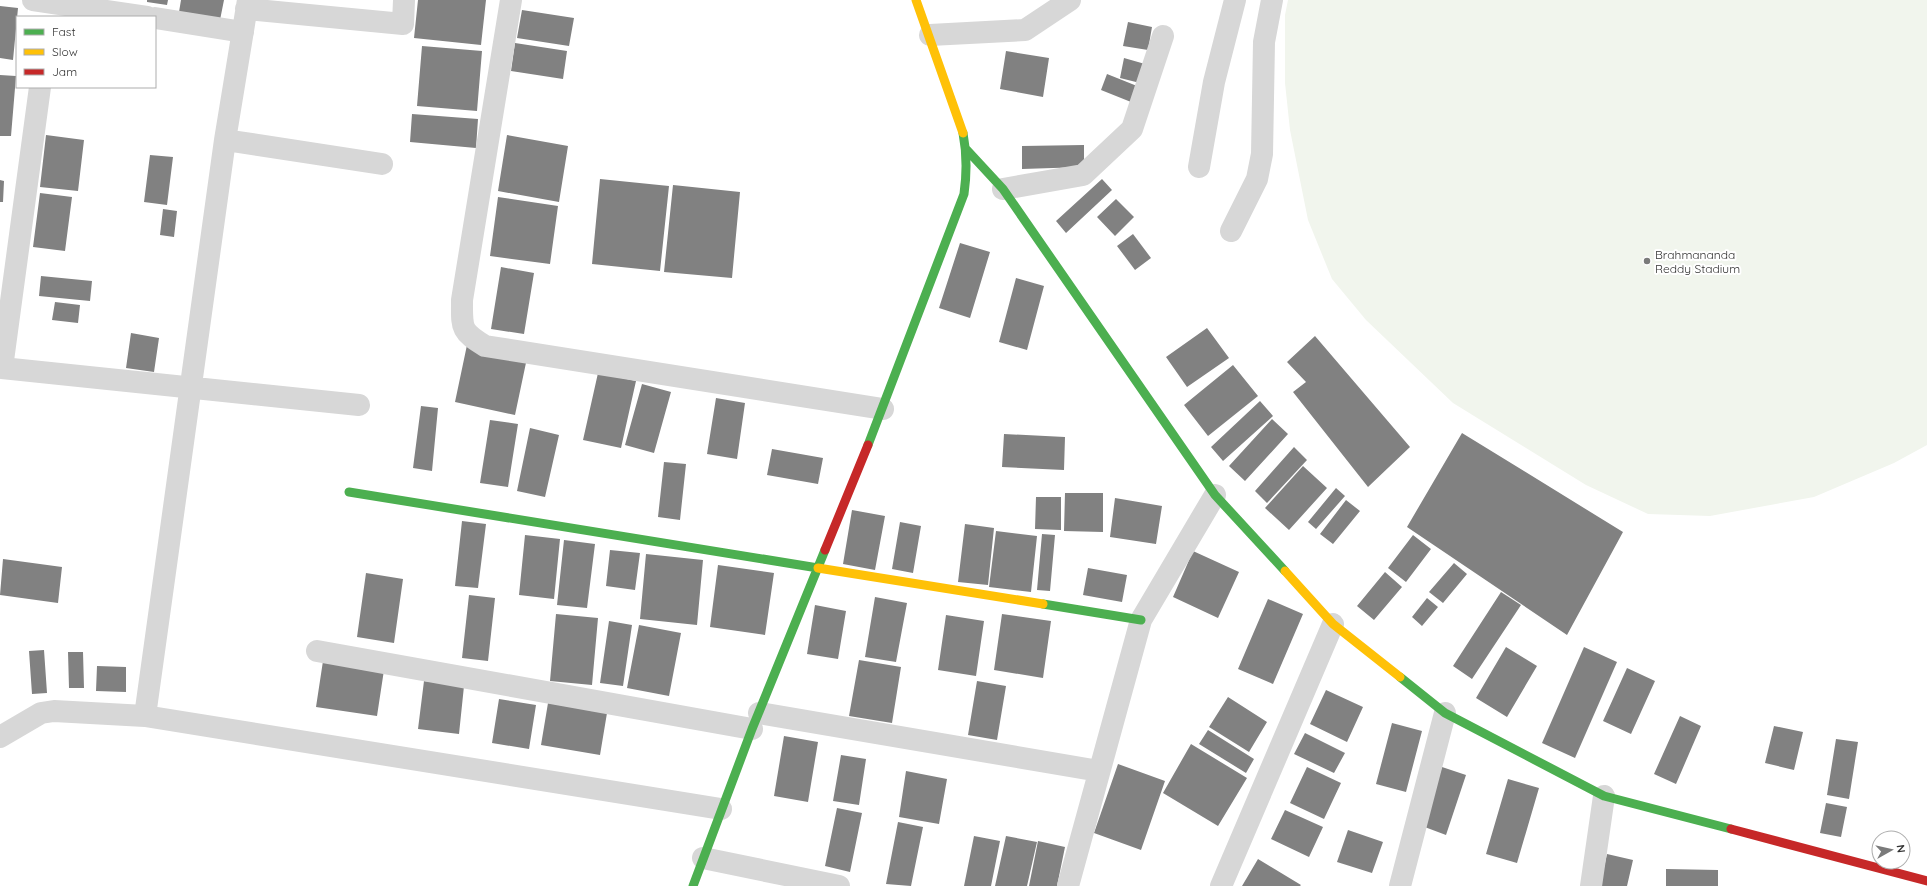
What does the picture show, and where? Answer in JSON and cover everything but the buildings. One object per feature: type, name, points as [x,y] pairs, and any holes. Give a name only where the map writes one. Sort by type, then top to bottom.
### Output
[{"type":"street","points":[[145,716],[225,140],[247,4],[403,24],[404,0]]},
{"type":"street","points":[[511,0],[462,300],[462,326],[470,337],[485,346],[882,409]]},
{"type":"street","points":[[693,886],[756,721],[882,409],[964,194],[967,176],[966,149],[961,126],[930,35],[916,0]]},
{"type":"street","points":[[930,35],[1025,30],[1070,0]]},
{"type":"street","points":[[1199,167],[1214,82],[1235,0]]},
{"type":"street","points":[[1231,231],[1257,178],[1262,154],[1264,42],[1272,0]]},
{"type":"street","points":[[46,5],[139,16]]},
{"type":"street","points":[[156,18],[243,32]]},
{"type":"street","points":[[1003,189],[1083,175],[1121,139],[1132,128],[1163,36]]},
{"type":"street","points":[[40,88],[1,376],[191,389],[359,405]]},
{"type":"street","points":[[225,140],[382,164]]},
{"type":"street","points":[[966,149],[1003,189],[1215,495],[1333,624],[1445,713],[1604,796],[1927,881]]},
{"type":"street","points":[[349,492],[1141,620]]},
{"type":"street","points":[[1068,886],[1141,620],[1215,495]]},
{"type":"street","points":[[1221,886],[1333,624]]},
{"type":"street","points":[[317,651],[756,721],[1099,771]]},
{"type":"street","points":[[0,737],[41,713],[54,711],[145,716],[722,809]]},
{"type":"street","points":[[1400,886],[1445,713]]},
{"type":"street","points":[[1591,886],[1604,796]]},
{"type":"street","points":[[703,858],[839,886]]},
{"type":"shaded area","name":"Brahmananda Reddy Stadium","points":[[1288,0],[1927,0],[1927,445],[1894,463],[1814,497],[1710,516],[1648,514],[1586,485],[1453,403],[1366,320],[1332,279],[1308,220],[1290,130],[1285,83],[1285,15]]},
{"type":"traffic: fast","points":[[868,445],[964,194],[966,164],[963,133]]},
{"type":"traffic: fast","points":[[966,149],[1003,189],[1215,495],[1285,571]]},
{"type":"traffic: fast","points":[[349,492],[818,568]]},
{"type":"traffic: fast","points":[[693,886],[752,729],[825,550]]},
{"type":"traffic: fast","points":[[1043,604],[1141,620]]},
{"type":"traffic: fast","points":[[1400,677],[1445,713],[1604,796],[1731,829]]},
{"type":"traffic: slow","points":[[916,0],[963,133]]},
{"type":"traffic: slow","points":[[818,568],[1043,604]]},
{"type":"traffic: slow","points":[[1285,571],[1333,624],[1400,677]]},
{"type":"traffic: jam","points":[[825,550],[868,445]]},
{"type":"traffic: jam","points":[[1731,829],[1927,881]]},
{"type":"place","name":"Brahmananda Reddy Stadium","points":[[1647,261]]}]
